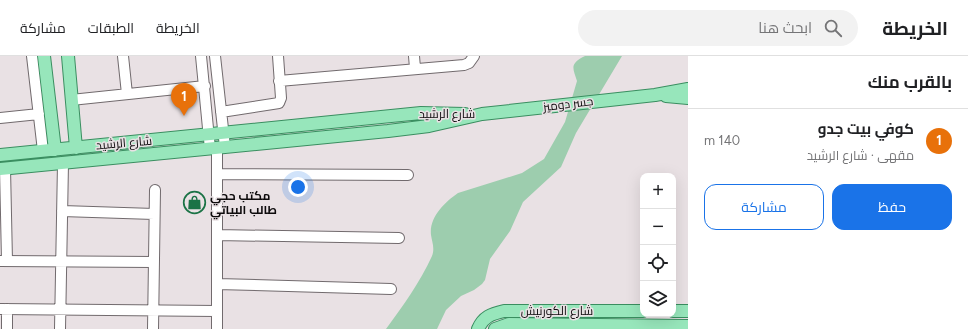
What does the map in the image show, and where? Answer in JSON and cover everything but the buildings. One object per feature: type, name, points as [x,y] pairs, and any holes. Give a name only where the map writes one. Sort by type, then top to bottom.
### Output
[{"type":"main road","points":[[44,56],[55,146]]},
{"type":"main road","points":[[68,56],[76,144]]},
{"type":"main road","points":[[655,95],[688,89]]},
{"type":"main road","points":[[655,95],[688,98]]},
{"type":"main road","name":"جسر دوميز","points":[[482,114],[655,95]]},
{"type":"main road","name":"شارع الرشيد","points":[[0,155],[43,151],[55,146],[223,134],[421,113],[482,114]]},
{"type":"main road","name":"شارع الرشيد","points":[[3,169],[422,127],[482,114]]},
{"type":"main road","name":"شارع الكورنيش","points":[[478,329],[482,321],[487,316],[504,311],[640,311]]},
{"type":"main road","points":[[676,311],[688,311]]},
{"type":"main road","name":"شارع الكورنيش","points":[[495,329],[509,324],[560,327],[688,326]]},
{"type":"street","points":[[32,56],[43,151]]},
{"type":"street","points":[[123,56],[127,94]]},
{"type":"street","points":[[202,56],[210,135],[217,148]]},
{"type":"street","points":[[215,56],[223,134],[217,148],[217,329]]},
{"type":"street","points":[[221,112],[276,104],[281,98],[278,56]]},
{"type":"street","points":[[414,56],[415,68]]},
{"type":"street","points":[[279,81],[464,64],[469,63],[474,56]]},
{"type":"street","points":[[72,100],[127,94],[204,82],[217,76]]},
{"type":"street","points":[[0,118],[39,114]]},
{"type":"street","points":[[60,329],[63,163]]},
{"type":"street","points":[[3,169],[4,261],[154,262]]},
{"type":"street","points":[[217,174],[408,175]]},
{"type":"street","points":[[153,329],[155,190]]},
{"type":"street","points":[[62,211],[154,214]]},
{"type":"street","points":[[217,235],[399,238]]},
{"type":"street","points":[[217,284],[391,289]]},
{"type":"street","points":[[7,329],[4,309],[217,311]]},
{"type":"shaded area","points":[[585,56],[622,56],[576,133],[561,167],[523,202],[510,231],[490,259],[485,280],[474,290],[461,296],[446,310],[437,329],[386,329],[417,284],[432,256],[433,248],[431,228],[435,216],[443,205],[458,193],[522,173],[544,159],[565,122],[577,81],[574,64],[576,61]]},
{"type":"place","name":"كوفي بيت جدو","points":[[184,116]]},
{"type":"place","name":"مكتب حجي طالب البياتي","points":[[195,203]]}]
